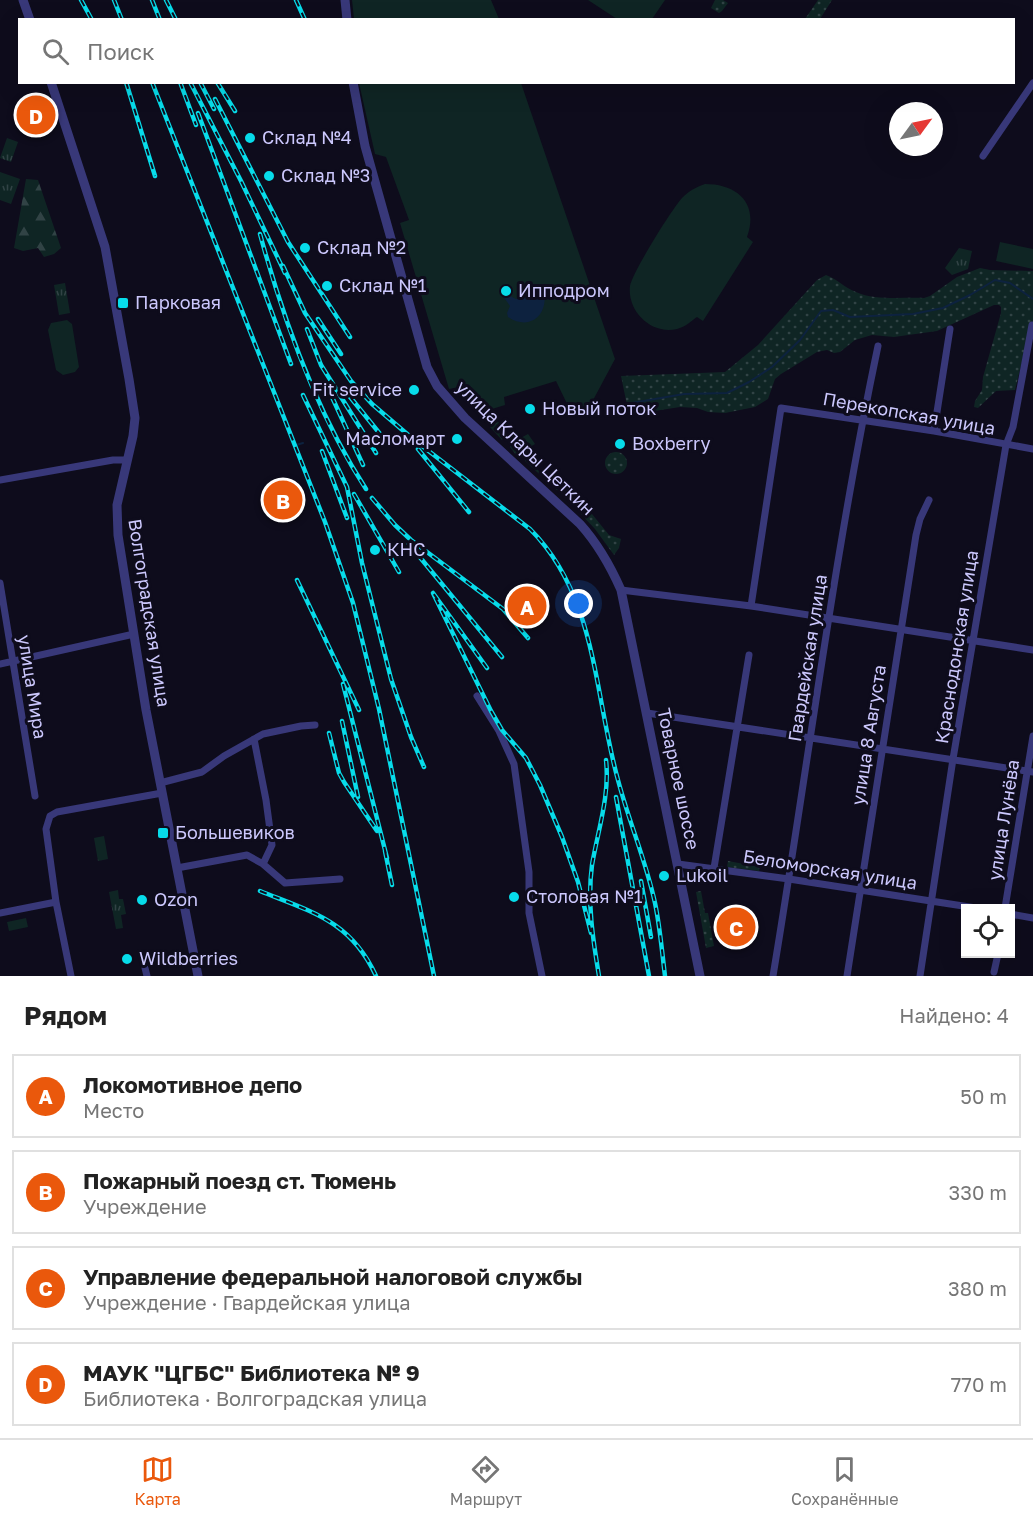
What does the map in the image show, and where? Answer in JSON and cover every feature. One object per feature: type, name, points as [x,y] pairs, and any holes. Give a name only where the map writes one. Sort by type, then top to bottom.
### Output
[{"type":"street","points":[[24,0],[29,18]]},
{"type":"street","points":[[345,0],[346,18]]},
{"type":"street","points":[[983,156],[1033,83]]},
{"type":"street","name":"Волгоградская улица","points":[[52,84],[105,247],[129,379],[135,418],[117,505],[117,521],[161,788],[198,976]]},
{"type":"street","name":"улица Клары Цеткин","points":[[352,84],[371,168],[427,367],[437,386],[473,426],[595,540],[611,565],[621,590]]},
{"type":"street","name":"Краснодонская улица","points":[[920,976],[953,759],[1006,445],[1013,427],[1032,326]]},
{"type":"street","points":[[934,431],[950,329]]},
{"type":"street","name":"Гвардейская улица","points":[[773,976],[829,618],[862,421],[878,346]]},
{"type":"street","name":"Перекопская улица","points":[[751,606],[781,408],[934,431],[1033,449]]},
{"type":"street","points":[[0,480],[113,460],[127,460]]},
{"type":"street","name":"улица 8 Августа","points":[[847,976],[916,535],[920,519],[929,500]]},
{"type":"street","name":"улица Мира","points":[[0,583],[35,796]]},
{"type":"street","points":[[621,590],[751,606],[1033,650]]},
{"type":"street","name":"Товарное шоссе","points":[[621,590],[700,976]]},
{"type":"street","points":[[0,664],[134,634]]},
{"type":"street","points":[[714,868],[748,655]]},
{"type":"street","points":[[477,696],[499,731],[514,764],[529,872],[529,913],[542,976]]},
{"type":"street","points":[[647,713],[1030,771]]},
{"type":"street","points":[[71,976],[56,902],[46,829],[50,816],[57,812],[161,788],[201,772],[263,734],[315,725]]},
{"type":"street","name":"улица Лунёва","points":[[1006,904],[1030,771],[1033,735]]},
{"type":"street","points":[[254,739],[272,845],[263,864]]},
{"type":"street","points":[[177,868],[247,855],[263,864],[285,883],[340,879]]},
{"type":"street","name":"Беломорская улица","points":[[678,864],[961,906]]},
{"type":"street","points":[[0,904],[1,913],[56,902]]},
{"type":"street","points":[[1015,915],[1033,918]]},
{"type":"street","points":[[994,972],[997,958]]},
{"type":"green space","points":[[352,0],[491,0],[499,18],[354,18]]},
{"type":"green space","points":[[588,0],[665,0],[653,18],[615,18]]},
{"type":"green space","points":[[715,0],[728,3],[719,13],[711,8]]},
{"type":"green space","points":[[818,0],[832,0],[821,18],[806,18]]},
{"type":"green space","name":"Ипподром","points":[[359,84],[521,84],[615,359],[591,404],[584,412],[573,416],[556,381],[504,397],[505,405],[479,413],[469,385],[449,389],[400,223],[409,220],[386,157],[375,154]]},
{"type":"green space","points":[[7,138],[18,142],[11,162],[0,158]]},
{"type":"green space","points":[[0,172],[20,179],[11,204],[0,200]]},
{"type":"green space","points":[[26,179],[38,180],[61,248],[54,254],[44,257],[38,248],[23,251],[14,248]]},
{"type":"green space","points":[[705,184],[727,188],[743,198],[750,215],[747,237],[753,242],[703,321],[697,317],[677,329],[658,328],[643,319],[632,304],[630,286],[632,279],[677,204],[690,191]]},
{"type":"green space","points":[[1000,242],[1033,249],[1033,269],[996,261]]},
{"type":"green space","points":[[959,248],[972,251],[968,269],[952,275],[945,268]]},
{"type":"green space","points":[[980,268],[1033,271],[1033,323],[1015,390],[996,391],[978,408],[974,407],[975,401],[982,390],[983,377],[1001,313],[999,305],[994,305],[937,331],[894,337],[872,335],[855,340],[840,352],[834,353],[827,350],[817,352],[775,379],[768,399],[755,407],[725,413],[680,407],[629,415],[621,376],[725,372],[758,345],[817,280],[826,275],[864,295],[881,298],[924,298],[957,277]]},
{"type":"green space","points":[[65,283],[70,313],[59,315],[54,285]]},
{"type":"green space","points":[[67,320],[72,324],[79,367],[75,372],[63,375],[56,370],[48,330],[51,323]]},
{"type":"green space","points":[[497,421],[505,428],[506,434],[502,440],[490,427]]},
{"type":"green space","points":[[528,434],[535,444],[516,455],[510,444]]},
{"type":"green space","points":[[612,452],[620,452],[627,459],[627,467],[620,474],[612,474],[605,467],[605,459]]},
{"type":"green space","points":[[525,458],[573,503],[525,461]]},
{"type":"green space","points":[[580,511],[586,515],[592,514],[609,535],[621,539],[614,555],[580,513]]},
{"type":"green space","points":[[104,836],[108,859],[98,861],[94,838]]},
{"type":"green space","points":[[728,861],[760,867],[759,871],[727,867]]},
{"type":"green space","points":[[118,890],[119,899],[123,899],[126,914],[121,915],[123,928],[116,929],[109,892]]},
{"type":"green space","points":[[701,891],[714,946],[706,948],[696,892]]},
{"type":"green space","points":[[26,918],[28,927],[9,931],[7,922]]},
{"type":"water","points":[[542,286],[544,304],[538,317],[525,322],[508,317],[510,306],[503,296],[506,293],[520,299],[534,294]]},
{"type":"waterway","points":[[632,403],[684,394],[727,393],[772,367],[800,340],[821,311],[833,310],[850,317],[913,314],[943,308],[995,280],[1010,283],[1033,299]]},
{"type":"waterway","points":[[296,445],[303,443]]},
{"type":"railway","points":[[81,0],[91,18]]},
{"type":"railway","points":[[114,0],[121,18]]},
{"type":"railway","points":[[152,0],[159,18]]},
{"type":"railway","points":[[166,0],[175,18]]},
{"type":"railway","points":[[296,0],[304,18]]},
{"type":"railway","points":[[127,84],[155,176]]},
{"type":"railway","points":[[153,84],[325,522],[353,603],[379,709],[434,976]]},
{"type":"railway","points":[[181,84],[196,125]]},
{"type":"railway","points":[[191,84],[285,273]]},
{"type":"railway","points":[[201,84],[214,109]]},
{"type":"railway","points":[[218,84],[235,111]]},
{"type":"railway","points":[[215,99],[288,242],[350,337]]},
{"type":"railway","points":[[198,113],[291,364]]},
{"type":"railway","points":[[260,234],[303,366],[332,429],[366,489]]},
{"type":"railway","points":[[283,266],[305,313],[351,381],[372,404],[413,439],[530,529],[552,555],[569,584],[590,647],[618,780],[655,903],[665,976]]},
{"type":"railway","points":[[318,319],[341,354]]},
{"type":"railway","points":[[307,329],[321,365],[376,453]]},
{"type":"railway","points":[[342,387],[389,445]]},
{"type":"railway","points":[[303,395],[347,487],[362,563],[391,679],[424,767]]},
{"type":"railway","points":[[332,397],[363,465]]},
{"type":"railway","points":[[418,449],[469,512]]},
{"type":"railway","points":[[322,451],[347,518]]},
{"type":"railway","points":[[354,494],[399,572]]},
{"type":"railway","points":[[372,498],[411,540],[503,609],[528,638]]},
{"type":"railway","points":[[409,544],[502,657]]},
{"type":"railway","points":[[297,580],[359,710]]},
{"type":"railway","points":[[487,668],[433,593],[491,711],[502,730],[526,758],[540,785],[578,882],[591,933]]},
{"type":"railway","points":[[343,684],[387,858]]},
{"type":"railway","points":[[342,721],[358,797]]},
{"type":"railway","points":[[329,733],[339,773],[377,831]]},
{"type":"railway","points":[[599,976],[590,893],[592,865],[605,799],[606,760]]},
{"type":"railway","points":[[616,797],[649,976]]},
{"type":"railway","points":[[385,851],[392,885]]},
{"type":"railway","points":[[641,881],[651,937]]},
{"type":"railway","points":[[260,891],[297,905],[342,930],[355,942],[376,976]]},
{"type":"place","name":"МАУК \"ЦГБС\" Библиотека № 9","points":[[36,115]]},
{"type":"place","name":"Склад №4","points":[[250,138]]},
{"type":"place","name":"Склад №3","points":[[269,176]]},
{"type":"place","name":"Склад №2","points":[[305,248]]},
{"type":"place","name":"Склад №1","points":[[327,286]]},
{"type":"place","name":"Ипподром","points":[[506,291]]},
{"type":"place","name":"Парковая","points":[[123,303]]},
{"type":"place","name":"Fit service","points":[[414,390]]},
{"type":"place","name":"Новый поток","points":[[530,409]]},
{"type":"place","name":"Масломарт","points":[[457,439]]},
{"type":"place","name":"Boxberry","points":[[620,444]]},
{"type":"place","name":"Пожарный поезд ст. Тюмень","points":[[283,500]]},
{"type":"place","name":"КНС","points":[[375,550]]},
{"type":"place","name":"Локомотивное депо","points":[[527,606]]},
{"type":"place","name":"Большевиков","points":[[163,833]]},
{"type":"place","name":"Lukoil","points":[[664,876]]},
{"type":"place","name":"Столовая №1","points":[[514,897]]},
{"type":"place","name":"Ozon","points":[[142,900]]},
{"type":"place","name":"Управление федеральной налоговой службы","points":[[736,927]]},
{"type":"place","name":"Wildberries","points":[[127,959]]}]
